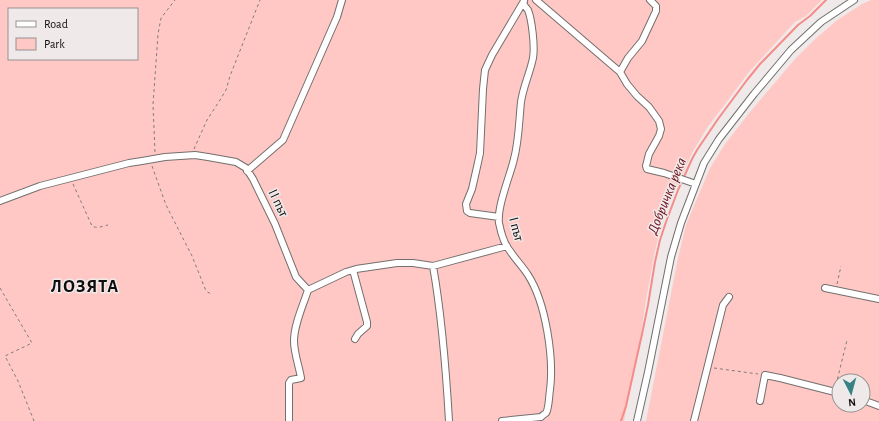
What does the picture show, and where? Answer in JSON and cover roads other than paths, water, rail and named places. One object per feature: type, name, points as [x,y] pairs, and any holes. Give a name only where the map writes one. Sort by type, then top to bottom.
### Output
[{"type":"street","points":[[247,171],[283,140],[342,0]]},
{"type":"street","points":[[536,0],[620,72],[627,84],[649,107],[659,121],[661,129],[659,136],[649,154],[646,166],[647,170],[668,174],[696,184]]},
{"type":"street","points":[[620,72],[628,58],[642,41],[656,11],[656,6],[650,0]]},
{"type":"street","points":[[637,421],[671,257],[681,223],[704,163],[719,139],[791,50],[821,22],[854,0]]},
{"type":"street","points":[[499,217],[470,213],[467,211],[466,204],[472,189],[480,153],[485,70],[492,54],[524,1]]},
{"type":"street","name":"І път","points":[[504,421],[541,417],[546,414],[551,369],[548,339],[543,311],[538,296],[529,276],[507,246],[499,222],[499,213],[515,158],[519,137],[523,90],[533,58],[533,37],[531,24],[528,10],[524,1]]},
{"type":"street","name":"ІІ път","points":[[0,201],[40,186],[129,163],[192,155],[208,156],[236,162],[246,168],[253,179],[275,224],[296,277],[308,290]]},
{"type":"street","points":[[289,421],[289,383],[291,380],[301,378],[294,341],[295,329],[308,290],[353,270],[398,263],[413,263],[433,266],[507,246]]},
{"type":"street","points":[[433,266],[439,298],[450,421]]},
{"type":"street","points":[[353,270],[367,322],[367,326],[355,339]]},
{"type":"street","points":[[825,288],[879,299]]},
{"type":"street","points":[[694,421],[723,305],[730,297]]},
{"type":"street","points":[[760,401],[765,376],[780,378],[831,391]]},
{"type":"waterway","name":"Добричка река","points":[[621,421],[626,406],[642,334],[660,240],[678,190],[692,159],[718,119],[760,64],[798,25],[810,16],[826,0]]},
{"type":"district","name":"ЛОЗЯТА","points":[[85,287]]}]
